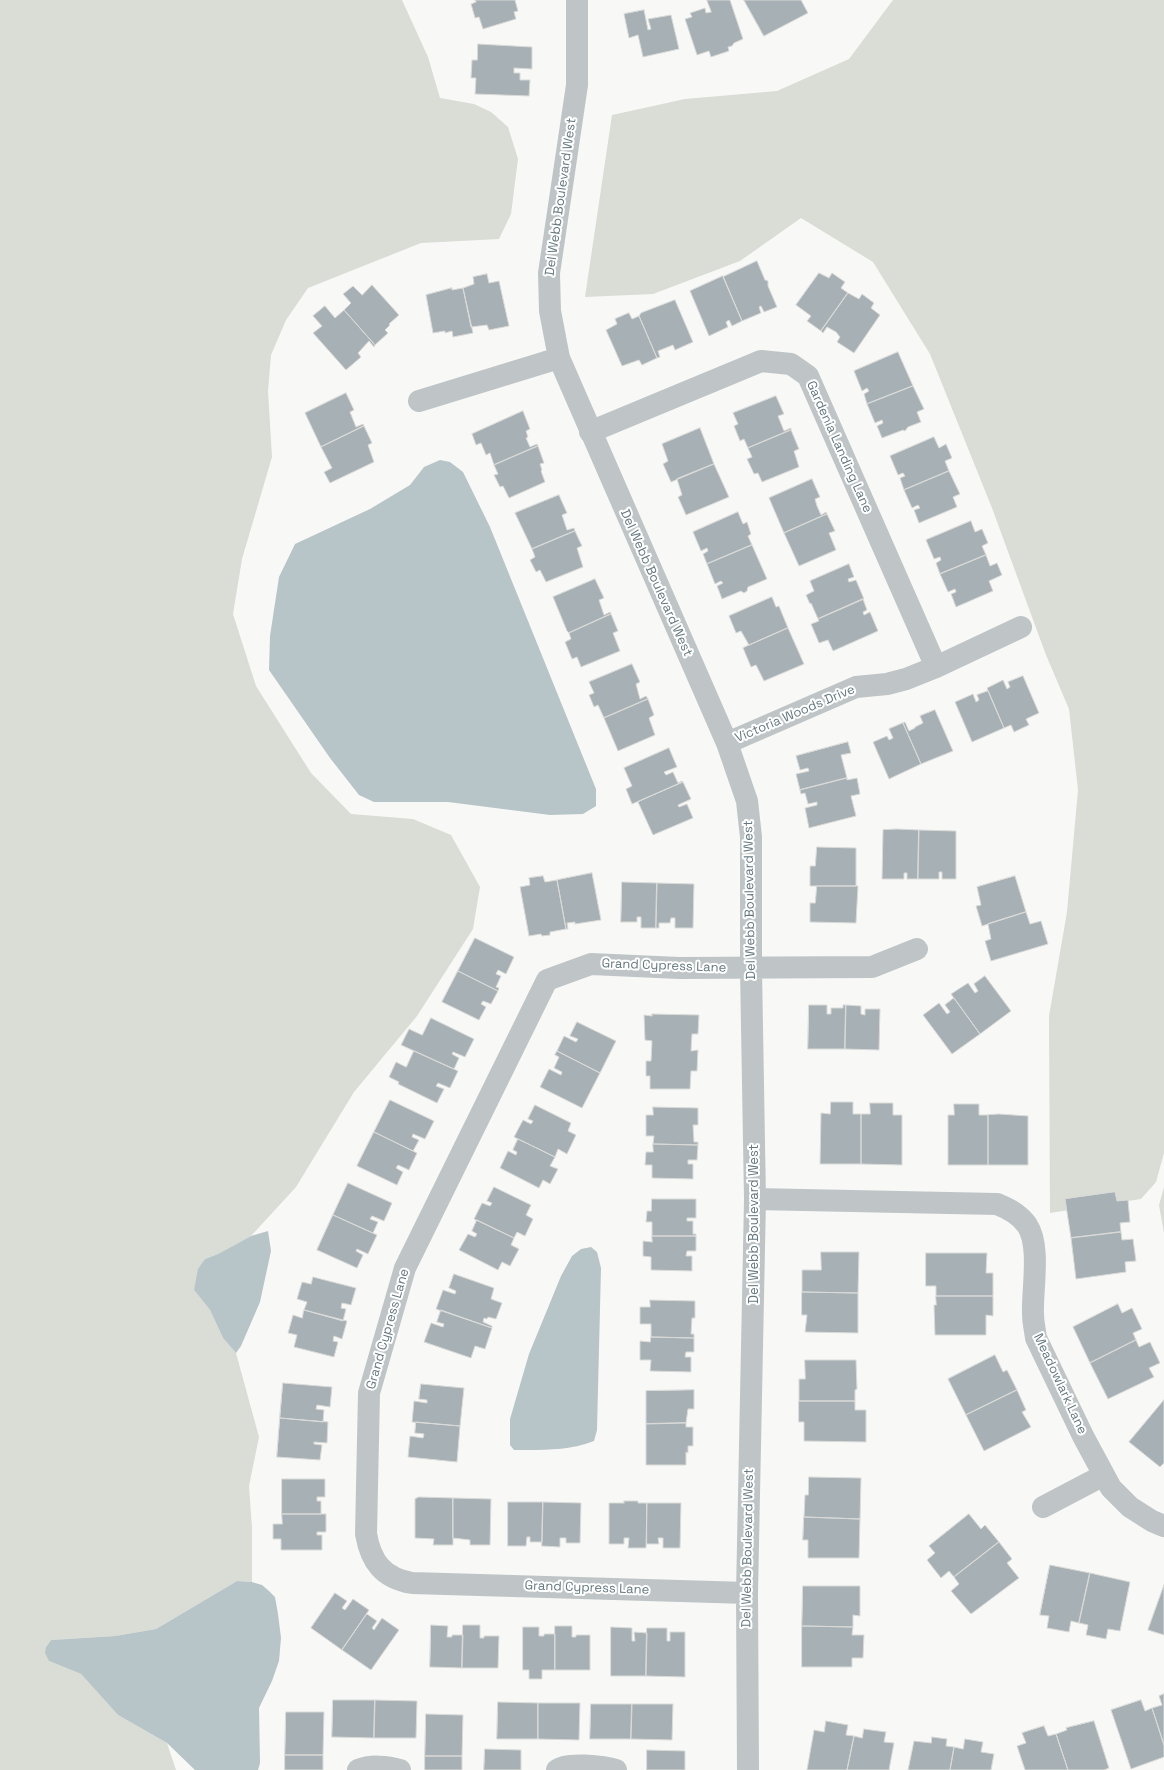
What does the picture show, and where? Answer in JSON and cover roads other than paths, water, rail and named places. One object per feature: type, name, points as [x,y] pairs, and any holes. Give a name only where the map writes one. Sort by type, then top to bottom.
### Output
[{"type":"street","name":"Del Webb Boulevard West","points":[[577,0],[577,85],[549,273],[550,311],[559,358],[727,743],[747,801],[751,837],[751,969],[755,1199],[747,1593],[748,1770]]},
{"type":"street","points":[[419,401],[559,358]]},
{"type":"street","name":"Gardenia Landing Lane","points":[[590,432],[761,361],[791,364],[808,376],[936,667]]},
{"type":"street","name":"Victoria Woods Drive","points":[[727,743],[856,687],[887,684],[906,679],[936,667],[1021,627]]},
{"type":"street","name":"Grand Cypress Lane","points":[[747,1593],[412,1583],[399,1581],[381,1568],[373,1558],[366,1534],[369,1394],[405,1268],[547,980],[591,964],[679,968],[751,969],[872,967],[917,949]]},
{"type":"street","name":"Meadowlark Lane","points":[[755,1199],[997,1204],[1015,1213],[1027,1226],[1032,1236],[1035,1254],[1033,1319],[1036,1338],[1083,1436],[1111,1488],[1130,1507],[1152,1521],[1164,1526]]},
{"type":"street","points":[[1043,1507],[1104,1475]]},
{"type":"street","points":[[557,1770],[568,1766],[608,1768],[616,1770]]},
{"type":"street","points":[[358,1770],[365,1767],[380,1767],[400,1770]]}]
